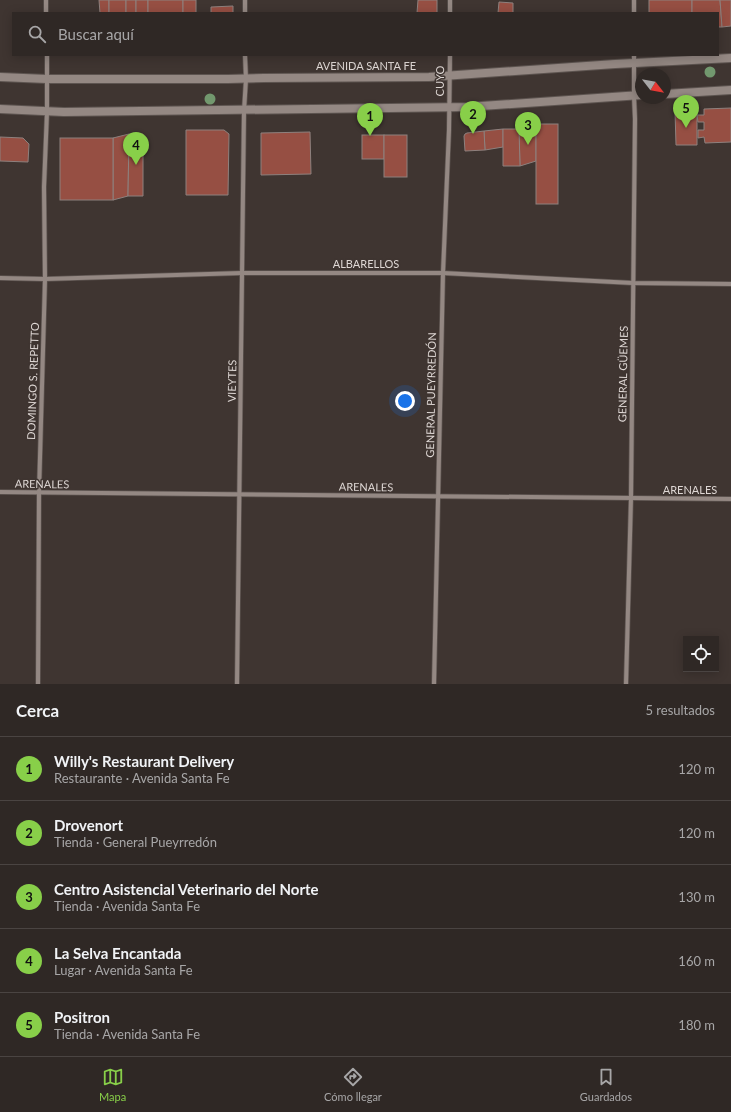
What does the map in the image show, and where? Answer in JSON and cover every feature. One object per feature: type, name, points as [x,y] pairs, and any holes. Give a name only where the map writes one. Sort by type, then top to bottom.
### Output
[{"type":"main road","name":"AVENIDA SANTA FE","points":[[0,77],[47,79],[246,79],[450,76],[634,59],[731,58]]},
{"type":"main road","points":[[671,94],[731,90]]},
{"type":"main road","points":[[0,109],[47,112],[244,111],[265,109],[449,107],[635,96]]},
{"type":"street","points":[[46,0],[46,12]]},
{"type":"street","points":[[244,12],[245,0]]},
{"type":"street","points":[[450,0],[450,12]]},
{"type":"street","points":[[634,0],[634,12]]},
{"type":"street","name":"DOMINGO S. REPETTO","points":[[38,684],[39,493],[45,279],[44,187],[47,112],[47,56]]},
{"type":"street","name":"VIEYTES","points":[[237,684],[244,111],[246,79],[245,56]]},
{"type":"street","name":"CUYO","points":[[449,107],[450,56]]},
{"type":"street","name":"GENERAL GÜEMES","points":[[634,59],[635,71]]},
{"type":"street","name":"GENERAL GÜEMES","points":[[626,684],[631,498],[636,104]]},
{"type":"street","name":"GENERAL PUEYRREDÓN","points":[[434,684],[443,273],[449,107]]},
{"type":"street","name":"ALBARELLOS","points":[[0,278],[45,279],[242,273],[443,273],[633,282],[731,284]]},
{"type":"street","name":"ARENALES","points":[[0,492],[731,499]]},
{"type":"building","points":[[99,0],[109,0],[109,12],[100,12]]},
{"type":"building","points":[[109,0],[126,0],[126,12],[109,12]]},
{"type":"building","points":[[126,0],[136,0],[136,12],[126,12]]},
{"type":"building","points":[[136,0],[148,0],[148,12],[136,12]]},
{"type":"building","points":[[148,0],[183,0],[183,12],[148,12]]},
{"type":"building","points":[[183,0],[196,0],[196,12],[183,12]]},
{"type":"building","points":[[418,0],[437,0],[437,12],[417,12]]},
{"type":"building","points":[[649,0],[692,0],[692,12],[649,12]]},
{"type":"building","points":[[692,0],[720,0],[722,27],[719,27],[719,12],[692,12]]},
{"type":"building","points":[[720,0],[731,0],[731,26],[722,27]]},
{"type":"building","points":[[499,2],[513,3],[513,12],[498,12]]},
{"type":"building","points":[[233,6],[233,12],[211,12],[211,7]]},
{"type":"building","points":[[731,108],[731,142],[705,143],[704,137],[698,138],[698,130],[704,130],[704,122],[698,122],[697,115],[704,115],[704,109]]},
{"type":"building","points":[[675,111],[697,111],[697,145],[676,145]]},
{"type":"building","points":[[536,124],[536,161],[520,166],[519,129]]},
{"type":"building","points":[[536,124],[558,124],[558,204],[536,204]]},
{"type":"building","points":[[503,129],[503,147],[485,150],[484,131]]},
{"type":"building","points":[[503,129],[519,129],[520,166],[503,166]]},
{"type":"building","points":[[186,130],[224,130],[229,134],[228,195],[186,195]]},
{"type":"building","points":[[484,131],[485,150],[465,151],[465,134]]},
{"type":"building","points":[[310,132],[311,174],[261,175],[261,133]]},
{"type":"building","points":[[129,134],[128,196],[113,200],[113,138]]},
{"type":"building","points":[[129,134],[143,134],[143,196],[128,196]]},
{"type":"building","points":[[362,135],[384,135],[384,159],[362,159]]},
{"type":"building","points":[[384,135],[407,135],[407,177],[384,177]]},
{"type":"building","points":[[0,137],[23,138],[29,144],[28,162],[0,161]]},
{"type":"building","points":[[60,138],[113,138],[113,200],[60,200]]},
{"type":"place","name":"Positron","points":[[686,128]]},
{"type":"place","name":"Drovenort","points":[[473,134]]},
{"type":"place","name":"Willy's Restaurant Delivery","points":[[370,136]]},
{"type":"place","name":"Centro Asistencial Veterinario del Norte","points":[[528,145]]},
{"type":"place","name":"La Selva Encantada","points":[[136,165]]}]
